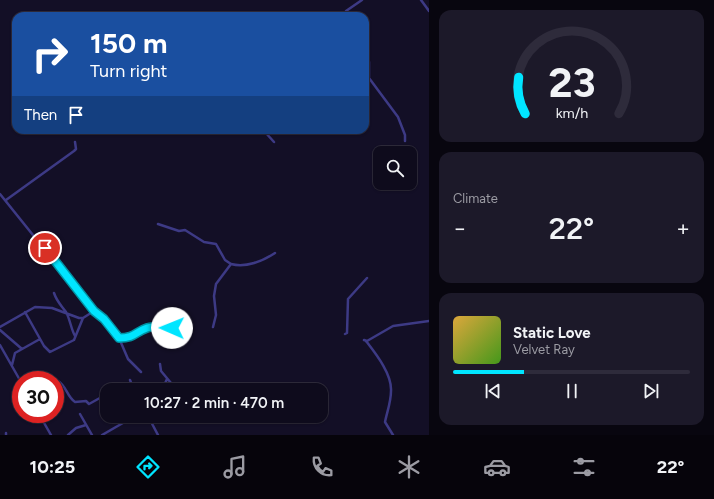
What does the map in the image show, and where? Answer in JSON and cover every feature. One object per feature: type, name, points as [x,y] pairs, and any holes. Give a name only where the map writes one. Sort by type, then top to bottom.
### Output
[{"type":"street","points":[[346,12],[362,0]]},
{"type":"street","points":[[421,0],[429,12]]},
{"type":"street","points":[[369,62],[369,78],[398,117],[405,135],[405,141]]},
{"type":"street","points":[[267,134],[274,142]]},
{"type":"street","points":[[6,200],[74,151],[76,149],[75,142]]},
{"type":"street","points":[[0,194],[94,311],[104,319],[119,338],[128,359],[141,372]]},
{"type":"street","points":[[158,224],[179,231],[185,230],[204,242],[216,244],[225,260],[231,264],[240,266],[249,264],[275,253]]},
{"type":"street","points":[[213,327],[216,314],[214,296],[216,284],[231,264]]},
{"type":"street","points":[[345,334],[347,333],[348,299],[367,278]]},
{"type":"street","points":[[54,293],[58,304],[66,312],[74,317],[84,318]]},
{"type":"street","points":[[0,327],[30,309],[41,307],[66,312]]},
{"type":"street","points":[[25,312],[40,339],[50,352],[74,340],[84,318],[94,311]]},
{"type":"street","points":[[66,312],[69,324],[75,336]]},
{"type":"street","points":[[393,435],[386,422],[392,390],[389,380],[377,356],[365,340],[367,341],[393,326],[429,321]]},
{"type":"street","points":[[119,338],[131,337],[146,328],[158,328],[163,324],[180,329]]},
{"type":"street","points":[[0,330],[22,349]]},
{"type":"street","points":[[12,365],[15,354],[40,339]]},
{"type":"street","points":[[0,345],[15,371]]},
{"type":"street","points":[[160,364],[161,371],[171,383]]},
{"type":"street","points":[[165,383],[167,379]]},
{"type":"street","points":[[64,386],[75,402],[86,401],[89,404],[100,398]]},
{"type":"street","points":[[80,414],[92,435]]},
{"type":"street","points":[[44,423],[51,435]]},
{"type":"street","points":[[102,435],[123,423]]},
{"type":"street","points":[[152,423],[158,435]]},
{"type":"street","points":[[68,435],[76,428],[86,425]]},
{"type":"route","points":[[45,248],[94,311],[104,319],[119,338],[131,337],[139,334],[146,328],[158,328],[163,324],[172,328]]}]
